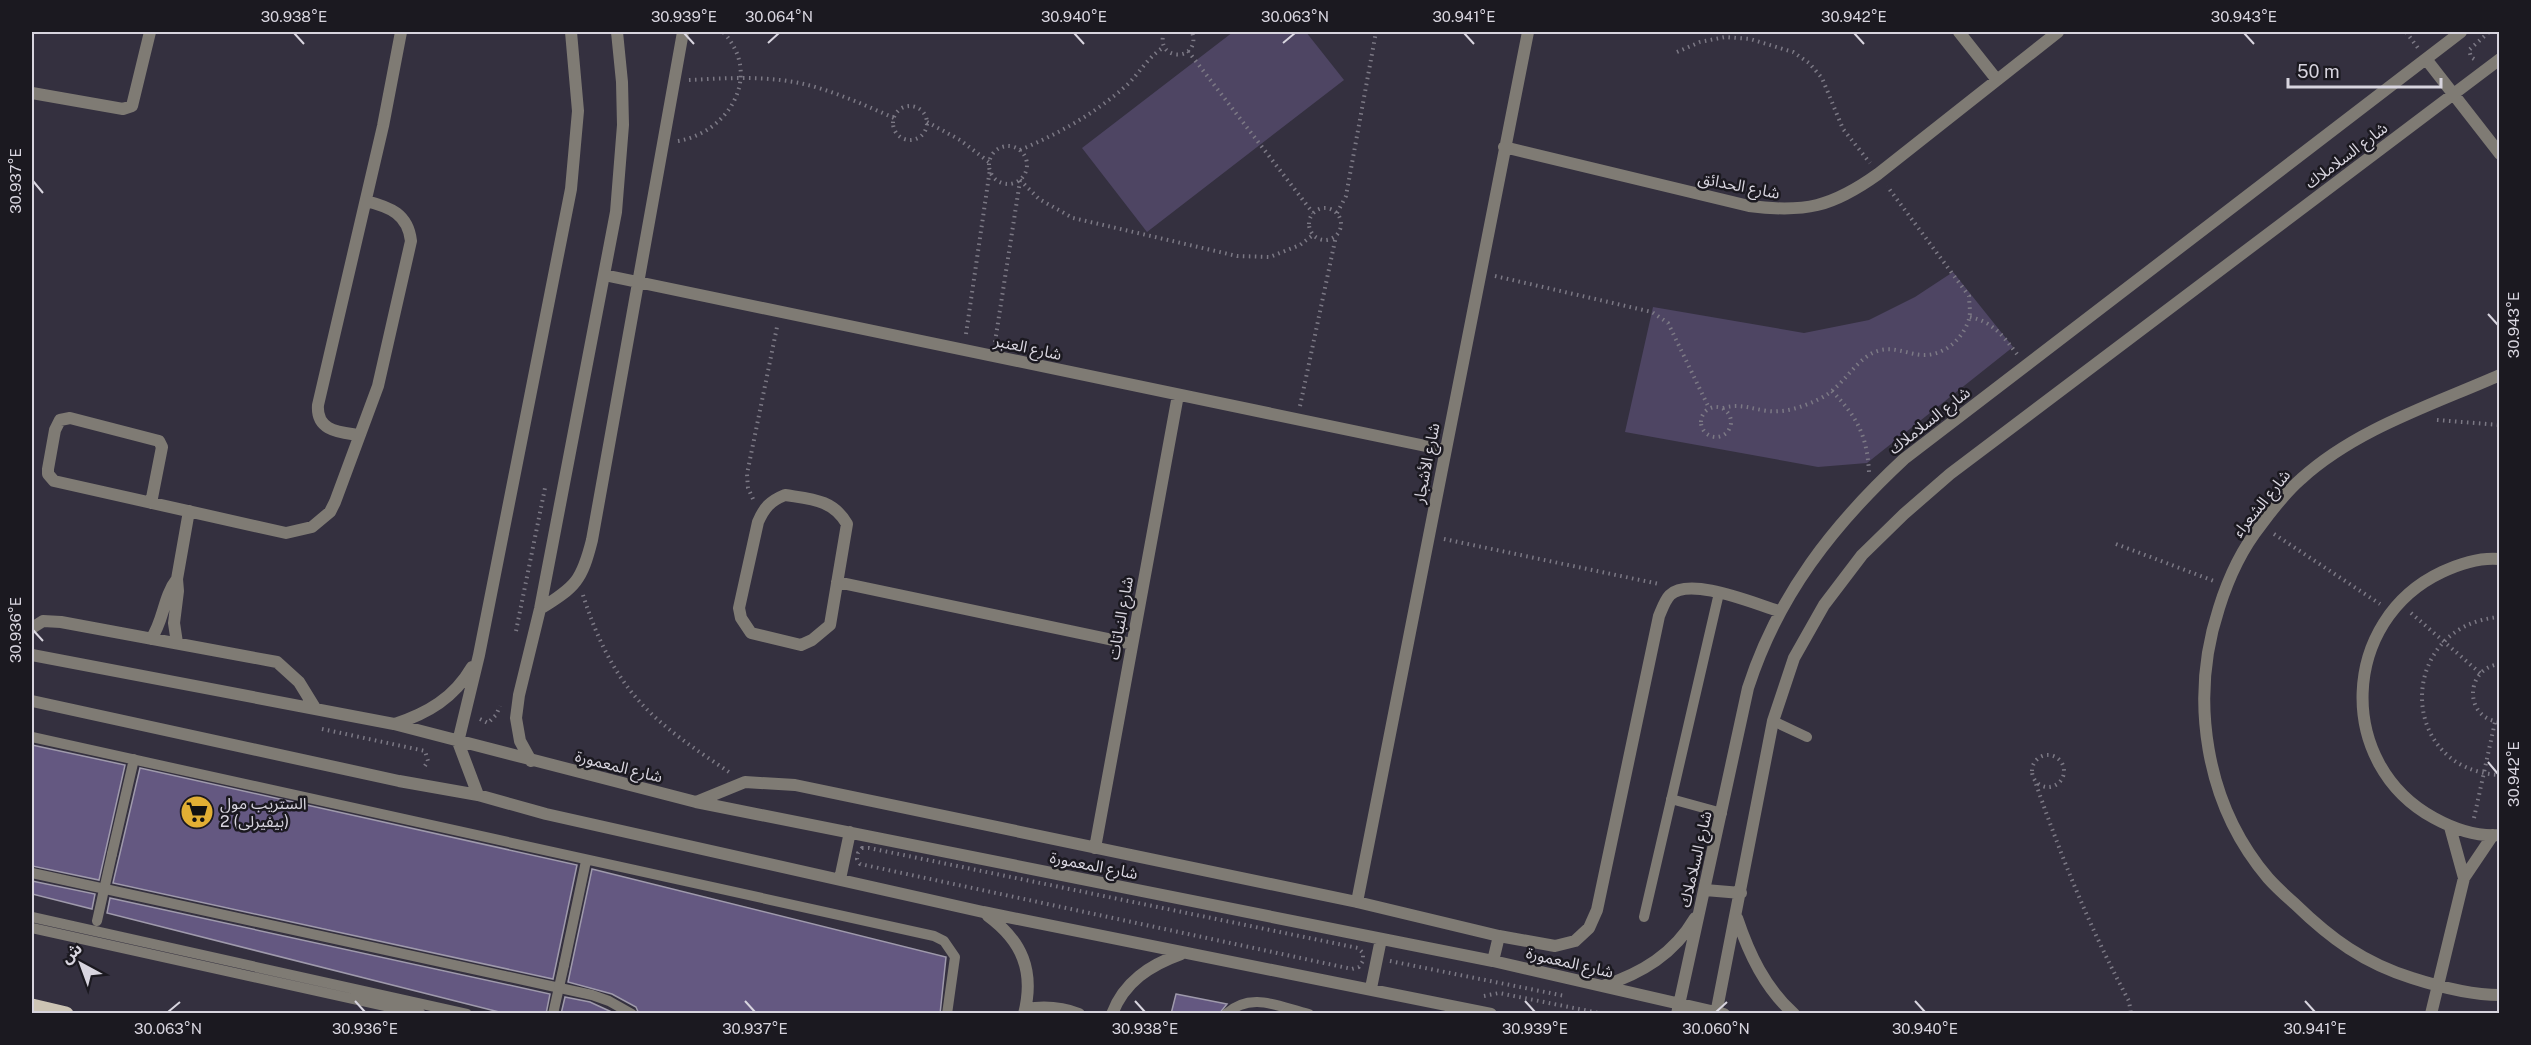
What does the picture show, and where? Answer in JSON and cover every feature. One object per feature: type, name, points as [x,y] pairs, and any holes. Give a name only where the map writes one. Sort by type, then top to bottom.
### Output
[{"type":"main road","points":[[32,1006],[66,1014]]},
{"type":"street","points":[[32,93],[123,109],[132,106],[150,32]]},
{"type":"street","points":[[358,435],[328,429],[320,420],[318,412],[366,201],[401,32]]},
{"type":"street","points":[[478,795],[459,742],[479,655],[571,189],[578,111],[571,32]]},
{"type":"street","points":[[531,761],[520,741],[516,718],[519,695],[540,609],[616,212],[621,168],[622,82],[617,32]]},
{"type":"street","points":[[540,609],[560,598],[578,580],[592,540],[683,32]]},
{"type":"street","name":"شارع الأشجار","points":[[1357,902],[1528,32]]},
{"type":"street","points":[[1959,32],[1996,80]]},
{"type":"street","name":"شارع الحدائق","points":[[1504,147],[1749,206],[1783,211],[1818,206],[1850,194],[1878,174],[2058,32]]},
{"type":"street","name":"شارع السلاملاك","points":[[1678,1008],[1748,688],[1758,657],[1779,611],[1815,555],[1864,496],[1904,459],[2461,32]]},
{"type":"street","points":[[2426,59],[2499,154]]},
{"type":"street","name":"شارع السلاملاك","points":[[1719,1013],[1773,721],[1794,658],[1824,604],[1862,555],[1950,474],[2499,59]]},
{"type":"street","points":[[151,503],[162,447],[159,441],[70,418],[60,420],[55,430],[48,469],[50,478],[59,483],[286,533],[312,527],[330,512],[378,386],[411,241],[410,230],[398,212],[366,201]]},
{"type":"street","name":"شارع العنبر","points":[[604,275],[1445,450]]},
{"type":"street","name":"شارع الشعراء","points":[[2499,375],[2397,418],[2342,449],[2300,480],[2260,525],[2241,554],[2226,585],[2211,632],[2205,670],[2205,728],[2213,775],[2235,829],[2267,878],[2309,918],[2351,952],[2396,973],[2438,987],[2499,995]]},
{"type":"street","name":"شارع النباتات","points":[[1095,848],[1178,395]]},
{"type":"street","points":[[785,495],[825,502],[834,507],[847,524],[837,582],[830,625],[812,640],[801,645],[751,633],[741,618],[739,608],[758,522],[772,501],[785,495]]},
{"type":"street","points":[[177,644],[174,623],[178,591],[177,579],[189,511]]},
{"type":"street","points":[[2496,835],[2470,832],[2450,826],[2418,809],[2391,783],[2372,752],[2362,716],[2362,679],[2372,643],[2395,607],[2427,579],[2459,564],[2499,559]]},
{"type":"street","points":[[151,639],[158,627],[170,589],[177,579]]},
{"type":"street","points":[[837,582],[1132,644]]},
{"type":"street","points":[[696,802],[745,782],[795,784],[1357,902],[1499,936],[1555,946],[1575,941],[1589,928],[1597,910],[1659,616],[1669,596],[1681,588],[1700,588],[1779,611]]},
{"type":"street","points":[[32,628],[43,621],[61,622],[277,662],[299,682],[315,708]]},
{"type":"street","name":"شارع المعمورة","points":[[32,655],[394,724],[696,802],[1493,961],[1602,986],[1678,1008],[1719,1013]]},
{"type":"street","points":[[394,724],[418,716],[441,703],[462,685],[479,655]]},
{"type":"street","points":[[32,701],[399,781],[478,795],[546,814],[983,912],[1371,988],[1491,1014]]},
{"type":"street","points":[[2450,826],[2464,878]]},
{"type":"street","points":[[840,879],[850,832]]},
{"type":"street","points":[[2431,1014],[2464,878],[2496,835]]},
{"type":"street","points":[[1705,890],[1741,893]]},
{"type":"street","points":[[1602,986],[1627,978],[1650,965],[1671,949],[1688,929],[1702,906]]},
{"type":"street","points":[[983,912],[1006,929],[1022,953],[1028,980],[1025,1011],[1043,1006],[1061,1008],[1079,1014]]},
{"type":"street","points":[[1736,917],[1748,949],[1764,980],[1794,1014]]},
{"type":"street","points":[[1493,961],[1499,936]]},
{"type":"street","points":[[1371,988],[1381,939]]},
{"type":"street","points":[[1112,1014],[1124,991],[1141,974],[1161,961],[1183,953]]},
{"type":"lane","points":[[1644,917],[1719,593]]},
{"type":"lane","points":[[1773,721],[1807,737]]},
{"type":"lane","points":[[32,737],[934,936],[944,941],[955,957],[947,1014]]},
{"type":"lane","points":[[95,931],[134,759]]},
{"type":"lane","points":[[1671,798],[1722,813]]},
{"type":"lane","points":[[553,1014],[586,861]]},
{"type":"lane","points":[[32,873],[592,995],[609,1001],[632,1014]]},
{"type":"lane","points":[[32,917],[467,1014]]},
{"type":"lane","points":[[32,928],[95,931],[421,1014]]},
{"type":"lane","points":[[1226,1014],[1240,1003],[1252,1000],[1309,1014]]},
{"type":"path","points":[[663,140],[691,138],[715,126],[732,105],[740,77],[739,63],[734,48],[723,32]]},
{"type":"path","points":[[1162,32],[1164,47],[1170,53],[1179,55],[1188,51],[1194,41],[1192,32]]},
{"type":"path","points":[[1337,213],[1346,196],[1376,32]]},
{"type":"path","points":[[2478,32],[2482,37]]},
{"type":"path","points":[[2477,60],[2471,57],[2469,50],[2489,32]]},
{"type":"path","points":[[1677,52],[1700,42],[1725,37],[1750,39],[1793,52],[1809,63],[1822,78],[1844,129],[1961,282],[1969,296],[1970,317],[1961,337],[1944,351],[1923,355],[1901,350],[1882,350],[1865,357],[1841,385],[1819,400],[1796,408],[1770,411],[1733,405],[1710,408]]},
{"type":"path","points":[[1020,150],[1068,128],[1105,102],[1130,81],[1145,62],[1164,47]]},
{"type":"path","points":[[1188,51],[1313,213]]},
{"type":"path","points":[[674,81],[740,77],[789,81],[813,86],[894,118]]},
{"type":"path","points":[[909,106],[922,110],[927,122],[924,133],[908,140],[894,129],[894,118],[903,108],[909,106]]},
{"type":"path","points":[[927,122],[960,140],[990,163]]},
{"type":"path","points":[[964,350],[991,156],[1001,148],[1008,146],[1020,150],[1026,157],[1028,166],[1020,180],[993,356]]},
{"type":"path","points":[[990,169],[993,176],[1005,184],[1020,180]]},
{"type":"path","points":[[1020,180],[1044,202],[1073,218],[1237,256],[1270,257],[1300,245],[1313,235]]},
{"type":"path","points":[[1297,419],[1336,236],[1341,222],[1337,213],[1325,208],[1313,213],[1309,223],[1313,235],[1324,240],[1336,236]]},
{"type":"path","points":[[1479,273],[1652,312],[1661,316],[1668,323],[1710,408]]},
{"type":"path","points":[[764,510],[754,500],[748,488],[747,474],[780,312]]},
{"type":"path","points":[[1970,317],[1982,319],[1993,325],[2025,365]]},
{"type":"path","points":[[1832,391],[1848,408],[1868,450],[1869,473],[1864,496]]},
{"type":"path","points":[[1710,408],[1701,419],[1701,425],[1704,432],[1716,438],[1728,432],[1731,425],[1729,412],[1723,408]]},
{"type":"path","points":[[2428,420],[2499,425]]},
{"type":"path","points":[[514,643],[546,480]]},
{"type":"path","points":[[2260,525],[2395,607],[2443,641],[2480,673]]},
{"type":"path","points":[[1428,536],[1681,588]]},
{"type":"path","points":[[2116,544],[2226,585]]},
{"type":"path","points":[[578,580],[592,624],[612,664],[638,701],[671,731],[745,782]]},
{"type":"path","points":[[2499,617],[2470,622],[2443,641],[2427,667],[2422,689],[2422,711],[2427,726],[2444,752],[2455,761],[2483,773],[2499,775]]},
{"type":"path","points":[[2470,832],[2497,722],[2480,713],[2472,698],[2475,681],[2480,673],[2499,664]]},
{"type":"path","points":[[480,712],[480,718],[483,722],[488,723],[496,715],[502,701]]},
{"type":"path","points":[[321,728],[425,751],[428,761],[421,771]]},
{"type":"path","points":[[2036,784],[2045,788],[2054,787],[2062,781],[2065,772],[2063,763],[2056,756],[2046,754],[2038,758],[2032,766],[2032,775],[2077,894],[2106,959],[2129,1001],[2131,1014]]},
{"type":"path","points":[[862,848],[869,848],[1358,948],[1363,953],[1363,961],[1359,967],[1352,969],[860,864],[857,859],[858,853],[862,848]]},
{"type":"path","points":[[1383,962],[1387,960],[1575,998]]},
{"type":"path","points":[[1474,994],[1484,996],[1499,993],[1604,1014]]},
{"type":"shaded area","points":[[1233,32],[1306,32],[1344,80],[1147,232],[1082,148]]},
{"type":"shaded area","points":[[1953,272],[2013,347],[1867,463],[1818,467],[1625,432],[1653,307],[1804,333],[1869,320],[1915,297]]},
{"type":"building","points":[[32,745],[125,765],[99,880],[32,866]]},
{"type":"building","points":[[140,768],[577,865],[553,979],[113,883]]},
{"type":"building","points":[[592,869],[946,957],[940,1014],[639,1014],[636,1007],[612,994],[568,982]]},
{"type":"building","points":[[32,881],[95,894],[92,909],[32,894]]},
{"type":"building","points":[[110,898],[550,994],[546,1014],[507,1014],[107,913]]},
{"type":"building","points":[[1176,994],[1227,1004],[1219,1014],[1171,1014]]},
{"type":"building","points":[[565,997],[590,1002],[616,1014],[561,1014]]},
{"type":"place","name":"الستريب مول 2 (بيفيرلى)","points":[[197,812]]}]
